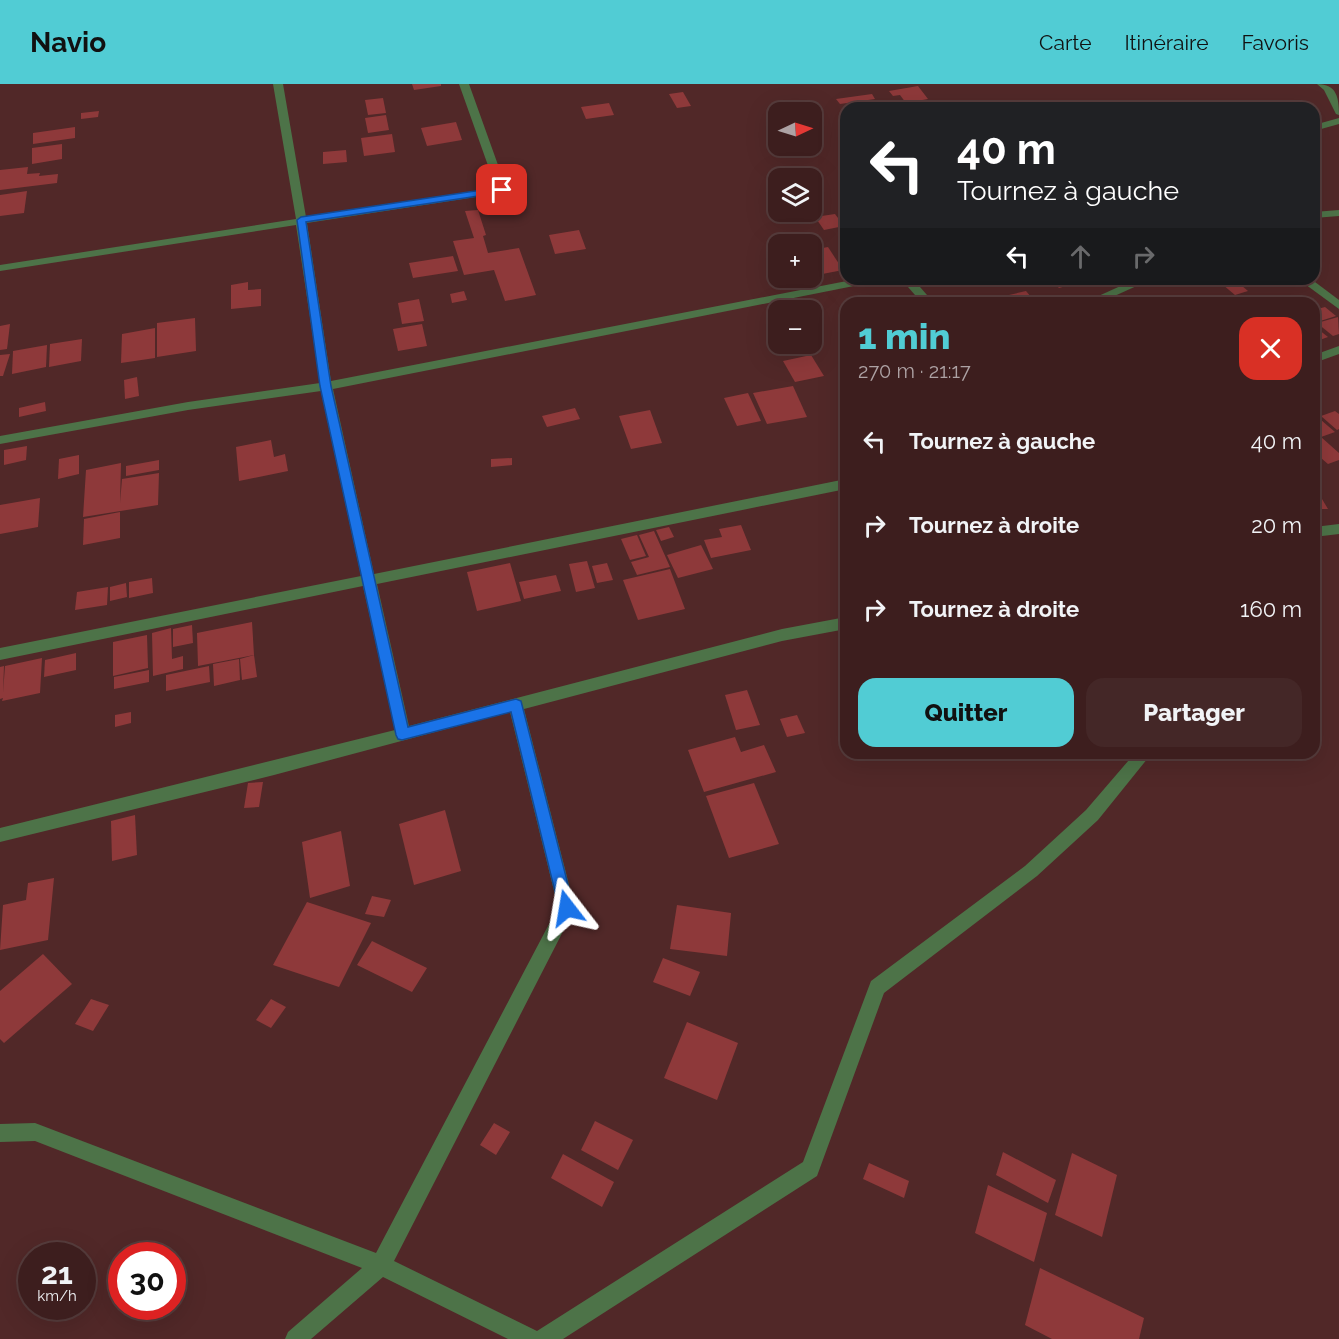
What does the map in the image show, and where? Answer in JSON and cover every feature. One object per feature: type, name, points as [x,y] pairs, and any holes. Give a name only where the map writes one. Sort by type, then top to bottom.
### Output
[{"type":"street","points":[[278,84],[326,386],[402,735]]},
{"type":"street","points":[[0,268],[502,190],[464,84]]},
{"type":"street","points":[[1322,84],[1328,89],[1339,111]]},
{"type":"street","points":[[1320,127],[1339,121]]},
{"type":"street","points":[[1320,215],[1339,213]]},
{"type":"street","points":[[0,440],[188,406],[326,386],[843,285]]},
{"type":"street","points":[[912,285],[923,297]]},
{"type":"street","points":[[1103,297],[1132,285]]},
{"type":"street","points":[[1312,285],[1339,305]]},
{"type":"street","points":[[1320,357],[1339,350]]},
{"type":"street","points":[[0,654],[840,485]]},
{"type":"street","points":[[1320,531],[1339,529]]},
{"type":"street","points":[[0,835],[402,735],[782,635],[840,624]]},
{"type":"street","points":[[295,1339],[381,1265],[567,908],[516,705]]},
{"type":"street","points":[[544,1339],[810,1169],[877,987],[1030,871],[1092,815],[1139,759]]},
{"type":"street","points":[[0,1133],[35,1131],[381,1265],[530,1339]]},
{"type":"building","points":[[412,84],[441,84],[441,86],[414,90]]},
{"type":"building","points":[[918,86],[928,99],[905,102],[900,95],[893,96],[889,91]]},
{"type":"building","points":[[683,92],[691,106],[677,108],[669,94]]},
{"type":"building","points":[[872,94],[875,99],[840,102],[840,104],[836,99]]},
{"type":"building","points":[[383,98],[386,113],[368,115],[365,100]]},
{"type":"building","points":[[609,103],[614,115],[586,119],[581,107]]},
{"type":"building","points":[[99,111],[98,117],[81,119],[81,113]]},
{"type":"building","points":[[386,115],[389,130],[368,133],[365,118]]},
{"type":"building","points":[[456,122],[462,140],[427,146],[421,128]]},
{"type":"building","points":[[75,127],[75,138],[33,144],[33,133]]},
{"type":"building","points":[[392,134],[395,152],[364,156],[361,138]]},
{"type":"building","points":[[62,144],[62,159],[32,164],[32,148]]},
{"type":"building","points":[[346,150],[347,162],[323,164],[323,152]]},
{"type":"building","points":[[28,167],[27,174],[40,173],[39,176],[58,174],[57,183],[0,190],[0,170]]},
{"type":"building","points":[[27,191],[24,213],[0,216],[0,195]]},
{"type":"building","points":[[478,210],[486,235],[483,236],[488,253],[519,248],[536,295],[505,301],[494,270],[464,275],[453,241],[474,238],[465,211]]},
{"type":"building","points":[[835,214],[840,221],[840,227],[824,230],[818,222],[822,222],[822,216]]},
{"type":"building","points":[[579,230],[586,249],[555,254],[549,235]]},
{"type":"building","points":[[828,247],[840,265],[840,271],[822,274],[822,248]]},
{"type":"building","points":[[453,256],[458,271],[413,278],[409,263]]},
{"type":"building","points":[[248,282],[248,290],[261,289],[261,306],[231,309],[231,285]]},
{"type":"building","points":[[1223,285],[1241,285],[1248,291],[1235,295]]},
{"type":"building","points":[[464,291],[467,300],[452,303],[450,294]]},
{"type":"building","points":[[1026,291],[1031,297],[1011,297],[1009,295]]},
{"type":"building","points":[[419,299],[424,321],[402,324],[398,303]]},
{"type":"building","points":[[1325,307],[1336,316],[1320,321],[1320,308]]},
{"type":"building","points":[[1338,317],[1339,334],[1333,336],[1320,325],[1320,322]]},
{"type":"building","points":[[195,318],[196,351],[157,357],[157,323]]},
{"type":"building","points":[[10,324],[7,349],[0,350],[0,326]]},
{"type":"building","points":[[422,324],[427,346],[398,351],[393,329]]},
{"type":"building","points":[[155,328],[155,358],[121,363],[122,334]]},
{"type":"building","points":[[1320,331],[1328,337],[1320,340]]},
{"type":"building","points":[[82,339],[81,361],[49,367],[50,344]]},
{"type":"building","points":[[47,345],[46,367],[12,374],[13,351]]},
{"type":"building","points":[[10,354],[3,376],[0,376],[0,355]]},
{"type":"building","points":[[811,355],[824,376],[795,382],[783,361]]},
{"type":"building","points":[[137,377],[139,396],[125,399],[124,380]]},
{"type":"building","points":[[793,386],[807,417],[767,424],[753,393]]},
{"type":"building","points":[[748,393],[761,421],[737,426],[724,398]]},
{"type":"building","points":[[45,402],[46,411],[19,417],[19,408]]},
{"type":"building","points":[[575,408],[580,419],[547,427],[542,416]]},
{"type":"building","points":[[650,410],[662,443],[631,449],[619,416]]},
{"type":"building","points":[[1335,411],[1339,414],[1339,429],[1337,430],[1321,416]]},
{"type":"building","points":[[1320,419],[1335,432],[1321,437],[1339,453],[1339,460],[1328,464],[1320,457]]},
{"type":"building","points":[[271,440],[274,457],[285,454],[288,471],[239,481],[236,447]]},
{"type":"building","points":[[27,446],[26,460],[4,465],[4,450]]},
{"type":"building","points":[[79,455],[79,474],[58,479],[59,459]]},
{"type":"building","points":[[512,458],[512,465],[491,467],[491,459]]},
{"type":"building","points":[[159,460],[159,470],[126,476],[126,466]]},
{"type":"building","points":[[121,463],[120,503],[122,479],[159,473],[158,505],[83,517],[86,470]]},
{"type":"building","points":[[1320,496],[1328,509],[1320,509]]},
{"type":"building","points":[[40,498],[38,527],[0,534],[0,505]]},
{"type":"building","points":[[120,512],[120,538],[83,545],[84,519]]},
{"type":"building","points":[[741,525],[751,550],[711,558],[704,540],[722,537],[719,529]]},
{"type":"building","points":[[669,527],[674,537],[661,541],[656,530]]},
{"type":"building","points":[[654,531],[670,567],[637,575],[631,562],[649,557],[639,535]]},
{"type":"building","points":[[637,535],[646,556],[630,560],[621,539]]},
{"type":"building","points":[[701,545],[713,569],[678,578],[667,555]]},
{"type":"building","points":[[587,561],[595,588],[576,592],[569,564]]},
{"type":"building","points":[[510,563],[521,601],[477,611],[467,572]]},
{"type":"building","points":[[607,563],[613,580],[597,583],[592,566]]},
{"type":"building","points":[[670,569],[685,609],[638,620],[623,580]]},
{"type":"building","points":[[556,575],[561,591],[524,599],[519,582]]},
{"type":"building","points":[[152,578],[153,593],[129,598],[129,582]]},
{"type":"building","points":[[126,583],[127,597],[110,601],[110,587]]},
{"type":"building","points":[[108,587],[107,605],[75,610],[77,592]]},
{"type":"building","points":[[252,622],[254,655],[198,666],[197,633]]},
{"type":"building","points":[[192,625],[193,643],[173,647],[173,629]]},
{"type":"building","points":[[171,628],[172,659],[183,656],[183,669],[153,676],[152,633]]},
{"type":"building","points":[[147,635],[148,668],[113,676],[113,642]]},
{"type":"building","points":[[76,653],[76,670],[44,677],[45,660]]},
{"type":"building","points":[[254,655],[257,677],[242,680],[240,659]]},
{"type":"building","points":[[42,658],[40,693],[2,701],[3,698],[0,699],[0,667],[4,666],[3,693],[5,666]]},
{"type":"building","points":[[239,659],[240,680],[214,686],[213,664]]},
{"type":"building","points":[[209,666],[210,682],[166,691],[166,675]]},
{"type":"building","points":[[149,670],[149,682],[114,689],[114,677]]},
{"type":"building","points":[[747,690],[760,725],[736,730],[725,695]]},
{"type":"building","points":[[131,712],[131,723],[115,727],[115,715]]},
{"type":"building","points":[[797,715],[805,733],[787,737],[780,719]]},
{"type":"building","points":[[735,737],[741,752],[764,745],[776,772],[704,792],[688,750]]},
{"type":"building","points":[[263,782],[259,807],[244,808],[248,783]]},
{"type":"building","points":[[754,783],[779,844],[729,858],[706,796]]},
{"type":"building","points":[[445,810],[461,871],[414,885],[399,824]]},
{"type":"building","points":[[135,815],[137,855],[112,861],[111,821]]},
{"type":"building","points":[[341,831],[350,886],[310,898],[302,842]]},
{"type":"building","points":[[54,878],[48,940],[0,950],[3,905],[26,900],[28,883]]},
{"type":"building","points":[[372,896],[391,900],[384,917],[365,914]]},
{"type":"building","points":[[307,902],[371,923],[339,987],[273,965]]},
{"type":"building","points":[[677,905],[731,913],[727,956],[670,949]]},
{"type":"building","points":[[372,941],[427,968],[412,992],[357,965]]},
{"type":"building","points":[[43,954],[72,984],[4,1043],[0,1039],[0,991]]},
{"type":"building","points":[[663,958],[700,972],[690,996],[653,982]]},
{"type":"building","points":[[91,999],[109,1005],[93,1031],[75,1024]]},
{"type":"building","points":[[271,999],[286,1007],[271,1028],[256,1020]]},
{"type":"building","points":[[687,1022],[738,1043],[717,1100],[664,1078]]},
{"type":"building","points":[[595,1121],[633,1140],[618,1170],[581,1150]]},
{"type":"building","points":[[494,1123],[510,1132],[496,1155],[480,1145]]},
{"type":"building","points":[[1003,1152],[1056,1180],[1048,1203],[996,1175]]},
{"type":"building","points":[[1072,1153],[1117,1175],[1102,1237],[1055,1215]]},
{"type":"building","points":[[563,1154],[614,1182],[602,1207],[551,1178]]},
{"type":"building","points":[[869,1163],[909,1181],[904,1198],[863,1179]]},
{"type":"building","points":[[988,1185],[1047,1213],[1034,1262],[975,1233]]},
{"type":"building","points":[[1040,1268],[1144,1318],[1139,1339],[1052,1339],[1025,1325]]},
{"type":"route","points":[[502,190],[301,220],[326,386],[402,735],[516,705],[567,908]]}]
